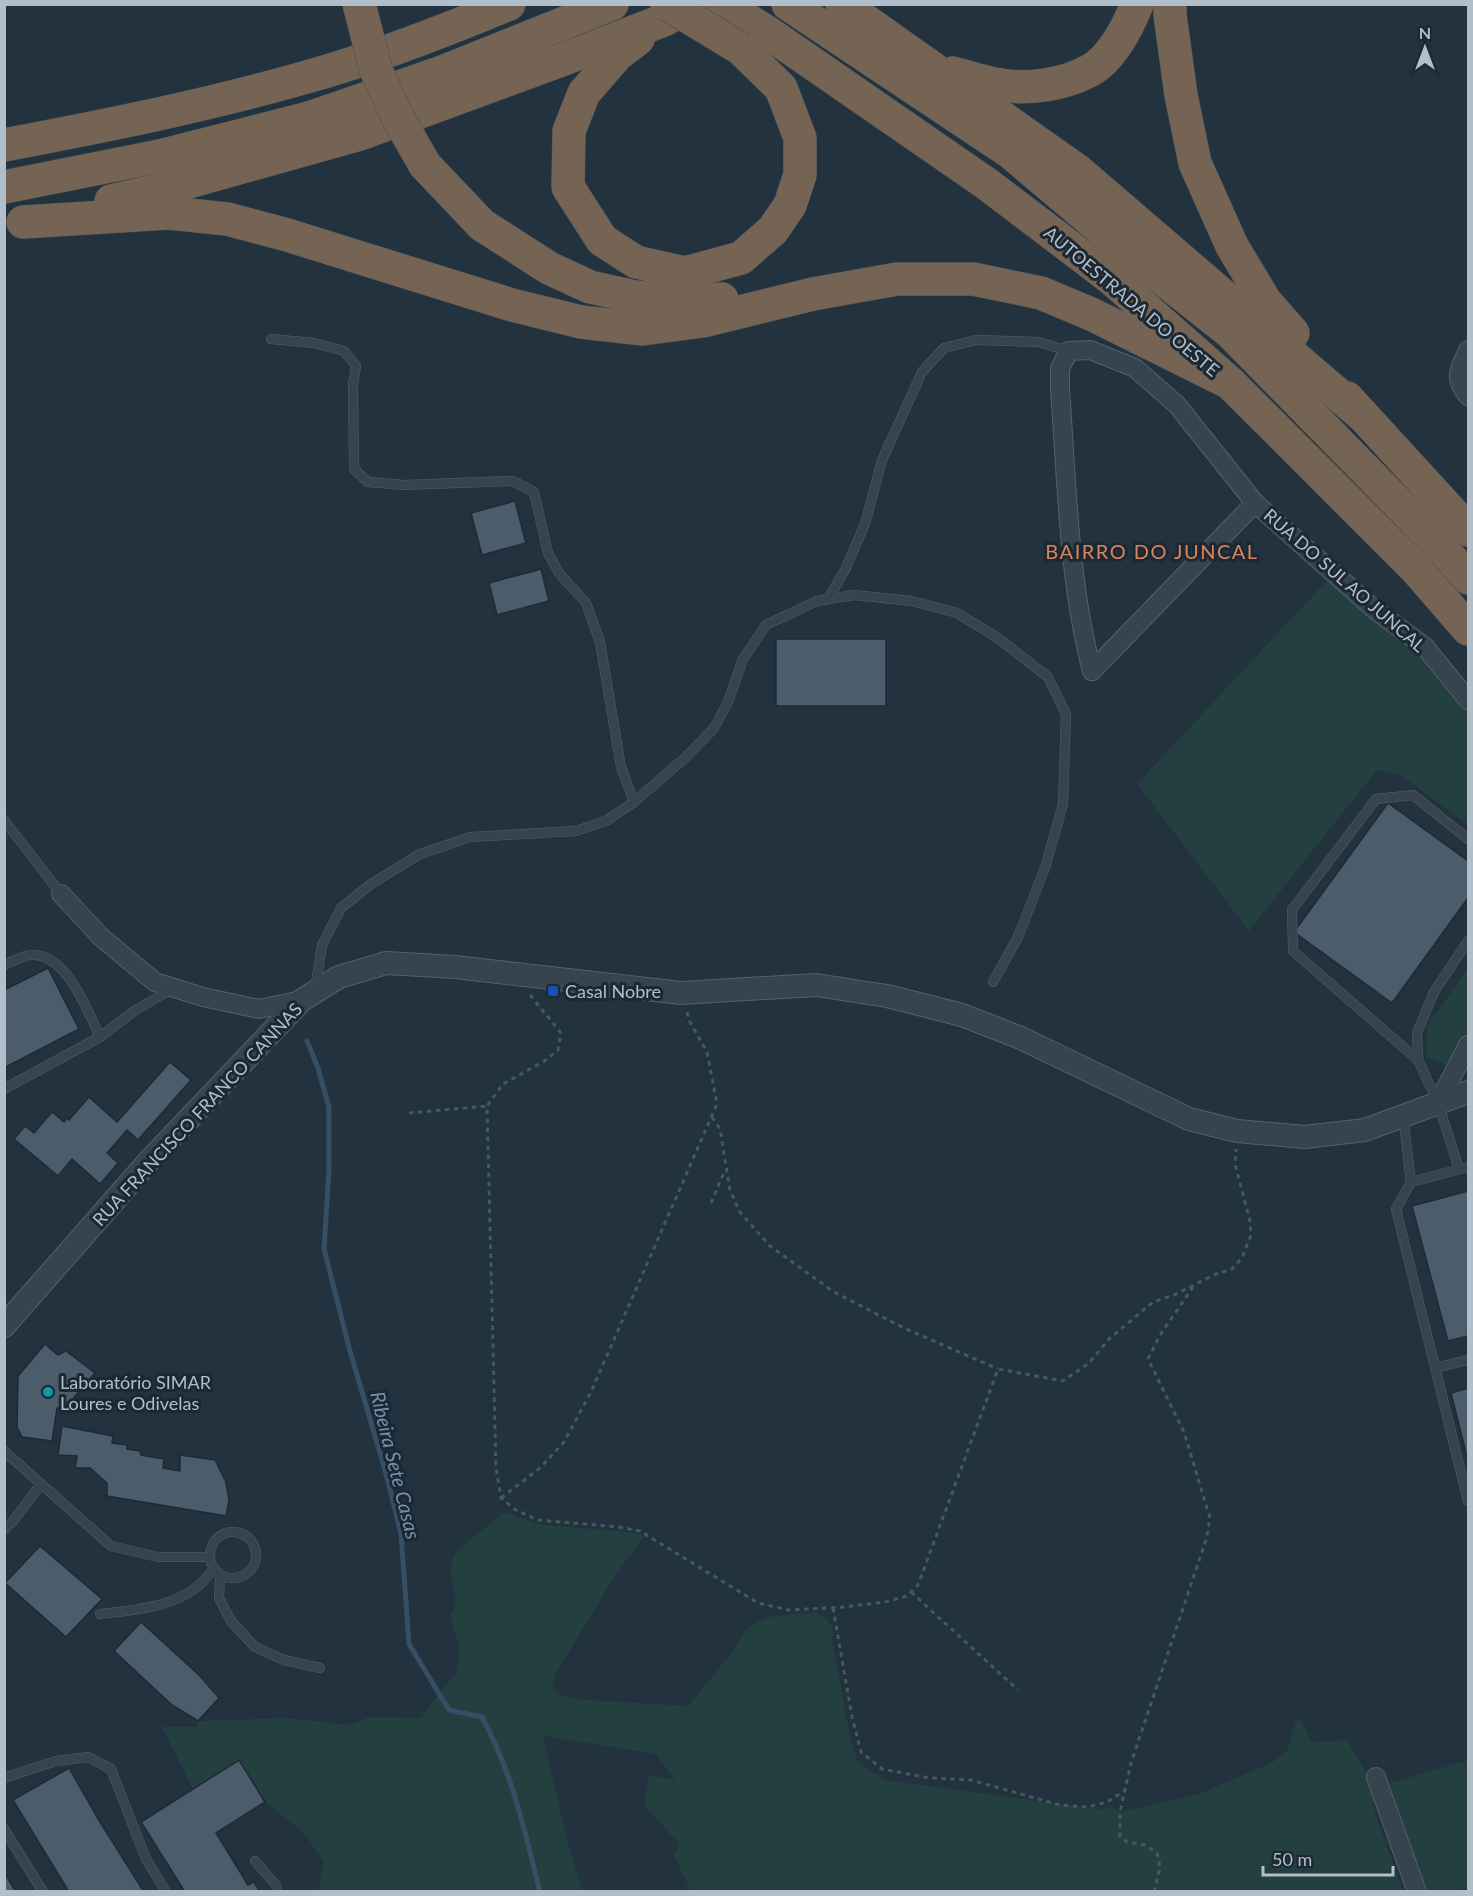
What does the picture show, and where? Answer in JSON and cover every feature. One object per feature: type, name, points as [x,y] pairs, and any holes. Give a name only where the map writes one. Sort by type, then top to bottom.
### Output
[{"type":"highway","points":[[359,4],[376,70],[398,117],[425,165],[482,225],[549,268],[590,287],[636,297],[682,301],[813,294]]},
{"type":"highway","points":[[4,145],[156,116],[305,78],[434,35],[509,4]]},
{"type":"highway","points":[[4,188],[160,156],[309,117],[442,72],[612,4]]},
{"type":"highway","points":[[14,223],[171,187],[360,134],[564,59],[665,12],[694,4]]},
{"type":"highway","name":"AUTOESTRADA DO OESTE","points":[[722,4],[770,34],[996,191],[1112,279],[1230,383],[1416,569],[1468,629]]},
{"type":"highway","points":[[843,4],[1078,171],[1362,415]]},
{"type":"highway","points":[[934,68],[995,84],[1031,87],[1057,82],[1090,71],[1112,50],[1130,22],[1137,4]]},
{"type":"highway","points":[[1170,4],[1181,95],[1195,163],[1232,246],[1265,301],[1362,415],[1468,530]]},
{"type":"highway","name":"AUTOESTRADA DO OESTE","points":[[797,10],[1010,152],[1126,250],[1230,333],[1440,546],[1468,578]]},
{"type":"highway","points":[[665,12],[741,49],[781,88],[800,138],[800,175],[790,205],[773,230],[741,258],[685,273],[636,262],[602,240],[568,187],[569,131],[584,93],[617,55],[665,12]]},
{"type":"highway","points":[[14,223],[170,213],[226,219],[284,234],[512,304],[581,322],[643,329],[703,321],[813,294],[897,279],[973,279],[1041,294],[1091,314],[1230,383]]},
{"type":"street","points":[[1069,351],[1090,350],[1135,368],[1177,405],[1256,503]]},
{"type":"street","points":[[1468,350],[1458,376],[1468,396]]},
{"type":"street","name":"RUA DO SUL AO JUNCAL","points":[[1069,351],[1060,368],[1060,389],[1073,561],[1092,671],[1256,503],[1374,609],[1425,647],[1468,700]]},
{"type":"street","points":[[60,894],[101,937],[155,982],[203,997],[259,1009],[309,996]]},
{"type":"street","name":"RUA FRANCISCO FRANCO CANNAS","points":[[4,1326],[149,1161],[309,996],[339,977],[386,963],[455,967],[681,993],[816,985],[887,996],[962,1015],[1021,1038],[1189,1119],[1238,1131],[1305,1137],[1365,1130],[1468,1092]]},
{"type":"street","points":[[1438,1103],[1468,1046]]},
{"type":"street","points":[[1376,1777],[1417,1892]]},
{"type":"lane","points":[[271,339],[314,343],[344,351],[356,366],[353,385],[354,469],[368,482],[404,485],[513,481],[534,492],[548,553],[559,573],[586,603],[600,642],[621,767],[634,802]]},
{"type":"lane","points":[[828,599],[845,570],[865,524],[882,460],[922,372],[944,348],[976,340],[1038,342],[1069,351]]},
{"type":"lane","points":[[309,996],[322,945],[341,908],[371,884],[420,854],[470,837],[576,831],[606,821],[634,802],[686,757],[714,728],[728,702],[743,658],[766,625],[817,601],[854,595],[912,601],[957,613],[998,638],[1048,677],[1066,714],[1063,804],[1045,868],[1017,937],[993,982]]},
{"type":"lane","points":[[1418,1060],[1293,951],[1292,910],[1376,799],[1413,795],[1468,839]]},
{"type":"lane","points":[[4,820],[60,894]]},
{"type":"lane","points":[[1411,1182],[1464,1168],[1418,1060],[1417,1033],[1434,992],[1468,941]]},
{"type":"lane","points":[[4,965],[30,954],[52,960],[76,988],[100,1037]]},
{"type":"lane","points":[[4,1089],[100,1037],[134,1011],[174,988]]},
{"type":"lane","points":[[1403,1116],[1411,1182],[1396,1209],[1468,1501]]},
{"type":"lane","points":[[1435,1368],[1468,1360]]},
{"type":"lane","points":[[4,1450],[111,1546],[158,1557],[209,1557]]},
{"type":"lane","points":[[4,1530],[41,1484]]},
{"type":"lane","points":[[217,1571],[235,1578],[249,1572],[256,1558],[253,1543],[241,1533],[226,1532],[213,1541],[209,1557],[217,1571],[219,1598],[231,1621],[255,1647],[284,1660],[320,1668]]},
{"type":"lane","points":[[100,1614],[136,1610],[171,1602],[198,1587],[217,1571]]},
{"type":"lane","points":[[4,1778],[56,1761],[88,1757],[111,1769],[146,1859],[166,1892]]},
{"type":"lane","points":[[4,1829],[43,1892]]},
{"type":"lane","points":[[255,1861],[276,1885],[278,1892]]},
{"type":"path","points":[[511,974],[561,1033],[558,1050],[546,1060],[503,1084],[488,1106],[496,1468],[501,1498],[516,1510],[538,1520],[640,1531],[758,1603],[789,1610],[885,1602],[907,1596],[918,1585],[998,1369]]},
{"type":"path","points":[[501,1498],[540,1468],[564,1442],[591,1392],[717,1104],[707,1052],[690,1022],[681,993]]},
{"type":"path","points":[[409,1113],[488,1106]]},
{"type":"path","points":[[712,1117],[720,1129],[730,1190],[739,1211],[770,1246],[834,1292],[904,1328],[998,1369],[1064,1381],[1089,1363],[1109,1339],[1153,1302],[1232,1269],[1242,1258],[1251,1234],[1250,1221],[1235,1164],[1238,1131]]},
{"type":"path","points":[[711,1203],[726,1168]]},
{"type":"path","points":[[1154,1892],[1160,1867],[1157,1853],[1145,1845],[1127,1842],[1120,1836],[1120,1812],[1131,1763],[1206,1540],[1210,1518],[1184,1432],[1148,1359],[1160,1335],[1194,1285]]},
{"type":"path","points":[[911,1592],[1018,1690]]},
{"type":"path","points":[[833,1608],[852,1717],[861,1752],[882,1769],[930,1778],[971,1780],[1060,1805],[1088,1807],[1107,1802],[1124,1791]]},
{"type":"green space","points":[[1332,575],[1468,690],[1468,825],[1400,775],[1377,770],[1249,931],[1137,784]]},
{"type":"green space","points":[[1468,968],[1468,1072],[1426,1057],[1427,1026]]},
{"type":"green space","points":[[504,1512],[542,1525],[629,1532],[645,1536],[616,1574],[555,1675],[553,1687],[557,1693],[574,1699],[688,1706],[730,1655],[747,1628],[767,1617],[816,1613],[826,1618],[833,1628],[833,1645],[850,1737],[858,1762],[885,1780],[1104,1810],[1109,1805],[1120,1812],[1199,1794],[1273,1762],[1288,1749],[1295,1721],[1301,1719],[1311,1742],[1347,1740],[1373,1784],[1374,1810],[1403,1891],[688,1891],[690,1889],[673,1854],[680,1845],[644,1805],[648,1775],[675,1780],[656,1754],[543,1736],[569,1848],[583,1891],[318,1891],[324,1862],[304,1833],[265,1802],[239,1760],[193,1789],[162,1727],[196,1727],[198,1721],[286,1718],[350,1725],[369,1717],[421,1718],[457,1671],[459,1647],[450,1615],[455,1602],[451,1571],[454,1556],[462,1546]]},
{"type":"green space","points":[[1468,1760],[1468,1888],[1457,1891],[1422,1891],[1390,1783]]},
{"type":"building","points":[[515,501],[526,543],[482,555],[471,513]]},
{"type":"building","points":[[541,569],[549,601],[497,615],[489,583]]},
{"type":"building","points":[[776,639],[886,639],[886,706],[776,706]]},
{"type":"building","points":[[1388,803],[1468,861],[1468,898],[1392,1003],[1294,932]]},
{"type":"building","points":[[48,968],[79,1029],[4,1068],[4,990]]},
{"type":"building","points":[[170,1062],[191,1080],[138,1140],[127,1130],[107,1153],[118,1163],[100,1184],[72,1159],[58,1176],[14,1139],[25,1126],[34,1133],[52,1112],[64,1122],[67,1118],[69,1120],[89,1097],[117,1122]]},
{"type":"building","points":[[1468,1191],[1468,1336],[1448,1341],[1412,1206]]},
{"type":"building","name":"Laboratório SIMAR Loures e Odivelas","points":[[45,1344],[58,1355],[66,1351],[95,1373],[64,1409],[57,1408],[52,1441],[22,1437],[17,1427],[18,1376]]},
{"type":"building","points":[[1468,1388],[1468,1461],[1451,1393]]},
{"type":"building","points":[[62,1426],[113,1436],[112,1443],[127,1445],[127,1449],[140,1451],[141,1455],[164,1459],[163,1468],[180,1471],[180,1455],[215,1460],[226,1482],[229,1500],[226,1516],[107,1496],[107,1483],[90,1468],[75,1468],[77,1456],[58,1455]]},
{"type":"building","points":[[40,1546],[102,1599],[66,1637],[5,1583]]},
{"type":"building","points":[[141,1622],[200,1676],[219,1698],[198,1721],[172,1705],[114,1651]]},
{"type":"building","points":[[239,1760],[265,1802],[216,1833],[248,1885],[254,1882],[260,1892],[185,1892],[141,1822]]},
{"type":"building","points":[[69,1768],[144,1892],[69,1892],[13,1800]]},
{"type":"building","points":[[4,1872],[16,1892],[4,1892]]},
{"type":"waterway","name":"Ribeira Sete Casas","points":[[307,1041],[318,1068],[329,1107],[329,1170],[324,1249],[401,1534],[409,1644],[449,1710],[482,1717],[510,1781],[540,1892]]},
{"type":"place","name":"Casal Nobre","points":[[553,991]]},
{"type":"place","name":"Laboratório SIMAR Loures e Odivelas","points":[[48,1392]]},
{"type":"district","name":"BAIRRO DO JUNCAL","points":[[1152,551]]}]
